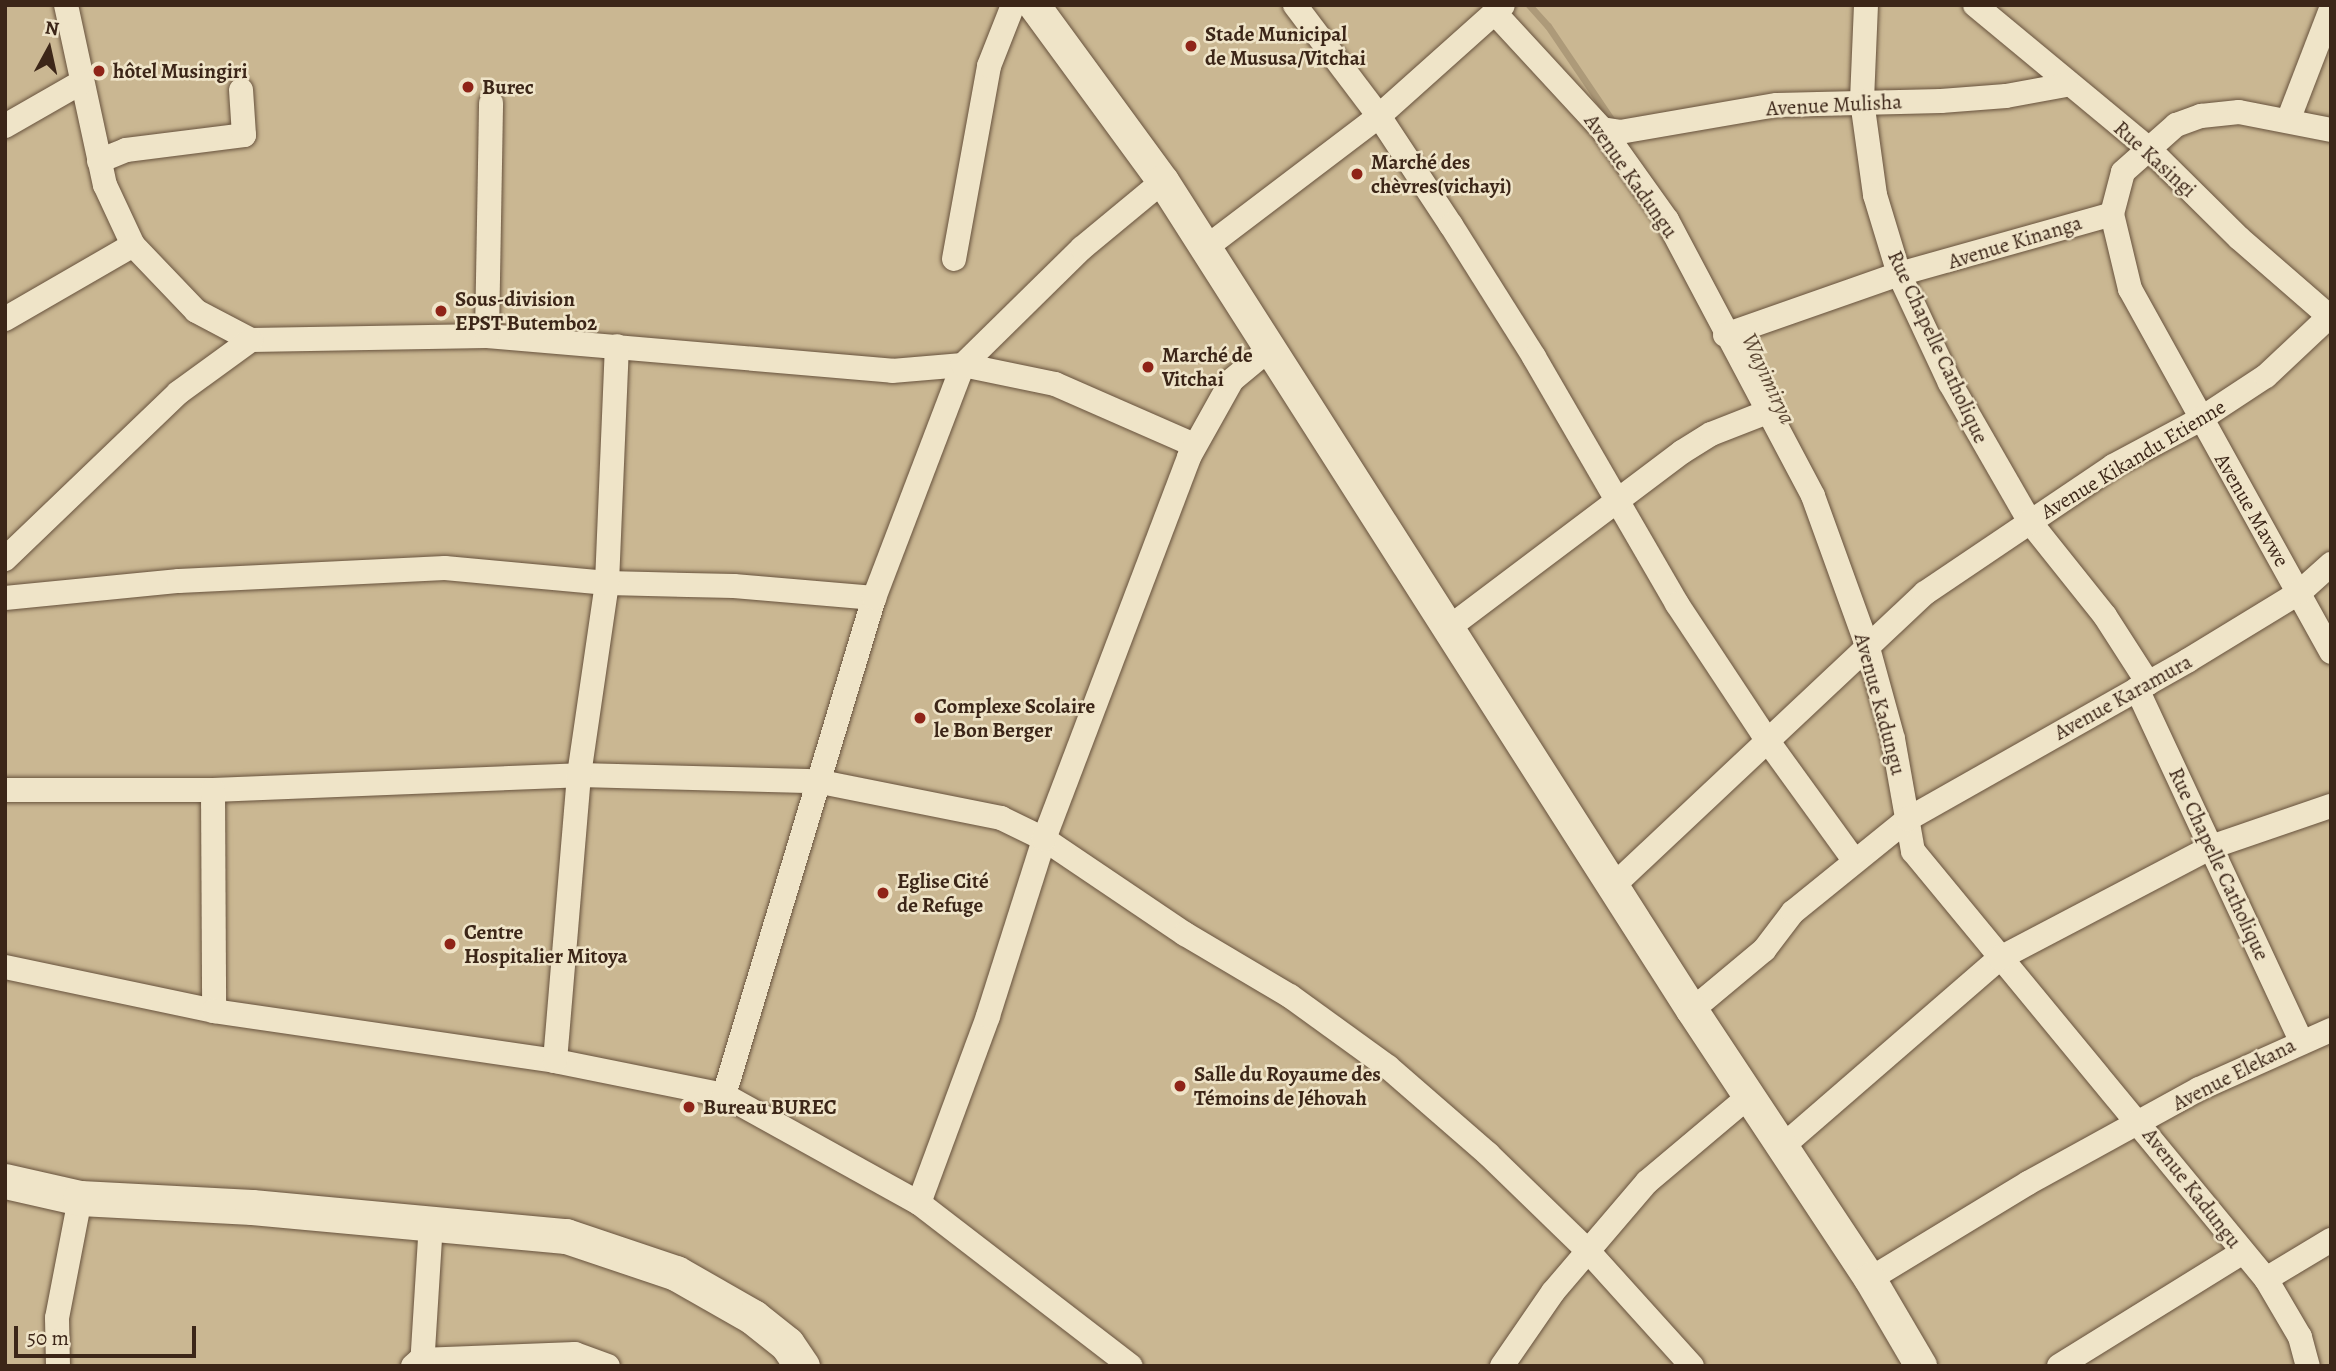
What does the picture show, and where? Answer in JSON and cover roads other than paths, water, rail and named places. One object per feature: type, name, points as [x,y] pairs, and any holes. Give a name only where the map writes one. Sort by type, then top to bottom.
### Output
[{"type":"main road","points":[[5,1181],[80,1198],[431,1223],[566,1236],[619,1250],[676,1272],[753,1317],[787,1344],[802,1366]]},
{"type":"street","points":[[66,5],[80,83],[104,185],[133,245],[196,311],[251,340],[487,336],[892,371],[964,365],[1055,384],[1194,445]]},
{"type":"street","points":[[954,259],[989,66],[1013,5]]},
{"type":"street","points":[[1034,5],[1163,181],[1268,350],[1692,1010],[1784,1145],[1870,1279],[1921,1366]]},
{"type":"street","points":[[1295,5],[1379,116],[1534,357],[1615,498],[1767,740],[1853,859]]},
{"type":"street","name":"Rue Chapelle Catholique","points":[[1866,5],[1861,101],[1875,195],[1899,274],[1950,383],[2030,522],[2105,616],[2143,686],[2210,847],[2301,1040]]},
{"type":"street","name":"Rue Kasingi","points":[[1987,8],[2066,85],[2148,148],[2239,238],[2330,317]]},
{"type":"street","points":[[1204,249],[1379,116],[1499,9]]},
{"type":"street","name":"Avenue Kadungu","points":[[1499,9],[1602,129],[1667,220],[1725,335],[1813,496],[1868,648],[1893,739],[1913,851],[2140,1122],[2266,1279],[2300,1337],[2308,1366]]},
{"type":"street","points":[[2289,118],[2331,9]]},
{"type":"street","points":[[5,126],[80,83]]},
{"type":"street","name":"Avenue Mulisha","points":[[1602,129],[1620,132],[1777,105],[2006,96],[2066,85]]},
{"type":"street","points":[[99,162],[126,150],[244,135],[241,90]]},
{"type":"street","points":[[487,336],[491,103]]},
{"type":"street","points":[[2112,214],[2123,172],[2176,125],[2201,116],[2239,113],[2289,118],[2331,130]]},
{"type":"street","points":[[724,1095],[816,781],[874,598],[964,365],[1082,248],[1163,181]]},
{"type":"street","name":"Avenue Kinanga","points":[[1725,335],[1899,274],[2112,214]]},
{"type":"street","name":"Avenue Mavwe","points":[[2112,214],[2130,289],[2199,420],[2300,592],[2331,652]]},
{"type":"street","points":[[5,319],[133,245]]},
{"type":"street","name":"Avenue Kikandu Etienne","points":[[1613,886],[1926,593],[2113,466],[2199,420],[2266,376],[2330,317]]},
{"type":"street","points":[[5,559],[178,393],[251,340]]},
{"type":"street","points":[[555,1061],[579,775],[607,583],[617,346]]},
{"type":"street","points":[[919,1203],[988,1016],[1044,839],[1194,445],[1232,380],[1268,350]]},
{"type":"street","points":[[1447,629],[1615,498],[1711,434],[1766,412]]},
{"type":"street","name":"Avenue Karamura","points":[[1692,1010],[1764,950],[1793,912],[1853,859],[1908,819],[2143,686],[2300,592],[2331,564]]},
{"type":"street","points":[[5,598],[179,581],[445,568],[607,583],[734,586],[874,598]]},
{"type":"street","points":[[5,790],[213,790],[579,775],[816,781],[1002,818],[1044,839],[1185,934],[1290,996],[1388,1067],[1488,1154],[1588,1251],[1692,1366]]},
{"type":"street","points":[[213,790],[214,1011]]},
{"type":"street","points":[[1784,1145],[2000,958],[2210,847],[2331,806]]},
{"type":"street","points":[[5,967],[214,1011],[555,1061],[724,1095],[919,1203],[1131,1366]]},
{"type":"street","name":"Avenue Elekana","points":[[1870,1279],[2028,1183],[2140,1122],[2301,1040],[2331,1030]]},
{"type":"street","points":[[1502,1366],[1553,1292],[1647,1182],[1749,1096]]},
{"type":"street","points":[[58,1366],[57,1318],[80,1198]]},
{"type":"street","points":[[431,1223],[418,1364],[575,1354],[608,1366]]},
{"type":"street","points":[[2266,1279],[2331,1240]]},
{"type":"street","points":[[2059,1366],[2243,1252]]},
{"type":"waterway","name":"Wayimirya","points":[[1529,5],[1548,26],[1615,125]]},
{"type":"place","name":"Stade Municipal de Mususa/Vitchai","points":[[1191,46]]},
{"type":"place","name":"hôtel Musingiri","points":[[99,71]]},
{"type":"place","name":"Burec","points":[[468,87]]},
{"type":"place","name":"Marché des chèvres(vichayi)","points":[[1357,174]]},
{"type":"place","name":"Sous-division EPST Butembo2","points":[[441,311]]},
{"type":"place","name":"Marché de Vitchai","points":[[1148,367]]},
{"type":"place","name":"Complexe Scolaire le Bon Berger","points":[[920,718]]},
{"type":"place","name":"Eglise Cité de Refuge","points":[[883,893]]},
{"type":"place","name":"Centre Hospitalier Mitoya","points":[[450,944]]},
{"type":"place","name":"Salle du Royaume des Témoins de Jéhovah","points":[[1180,1086]]},
{"type":"place","name":"Bureau BUREC","points":[[689,1107]]}]
